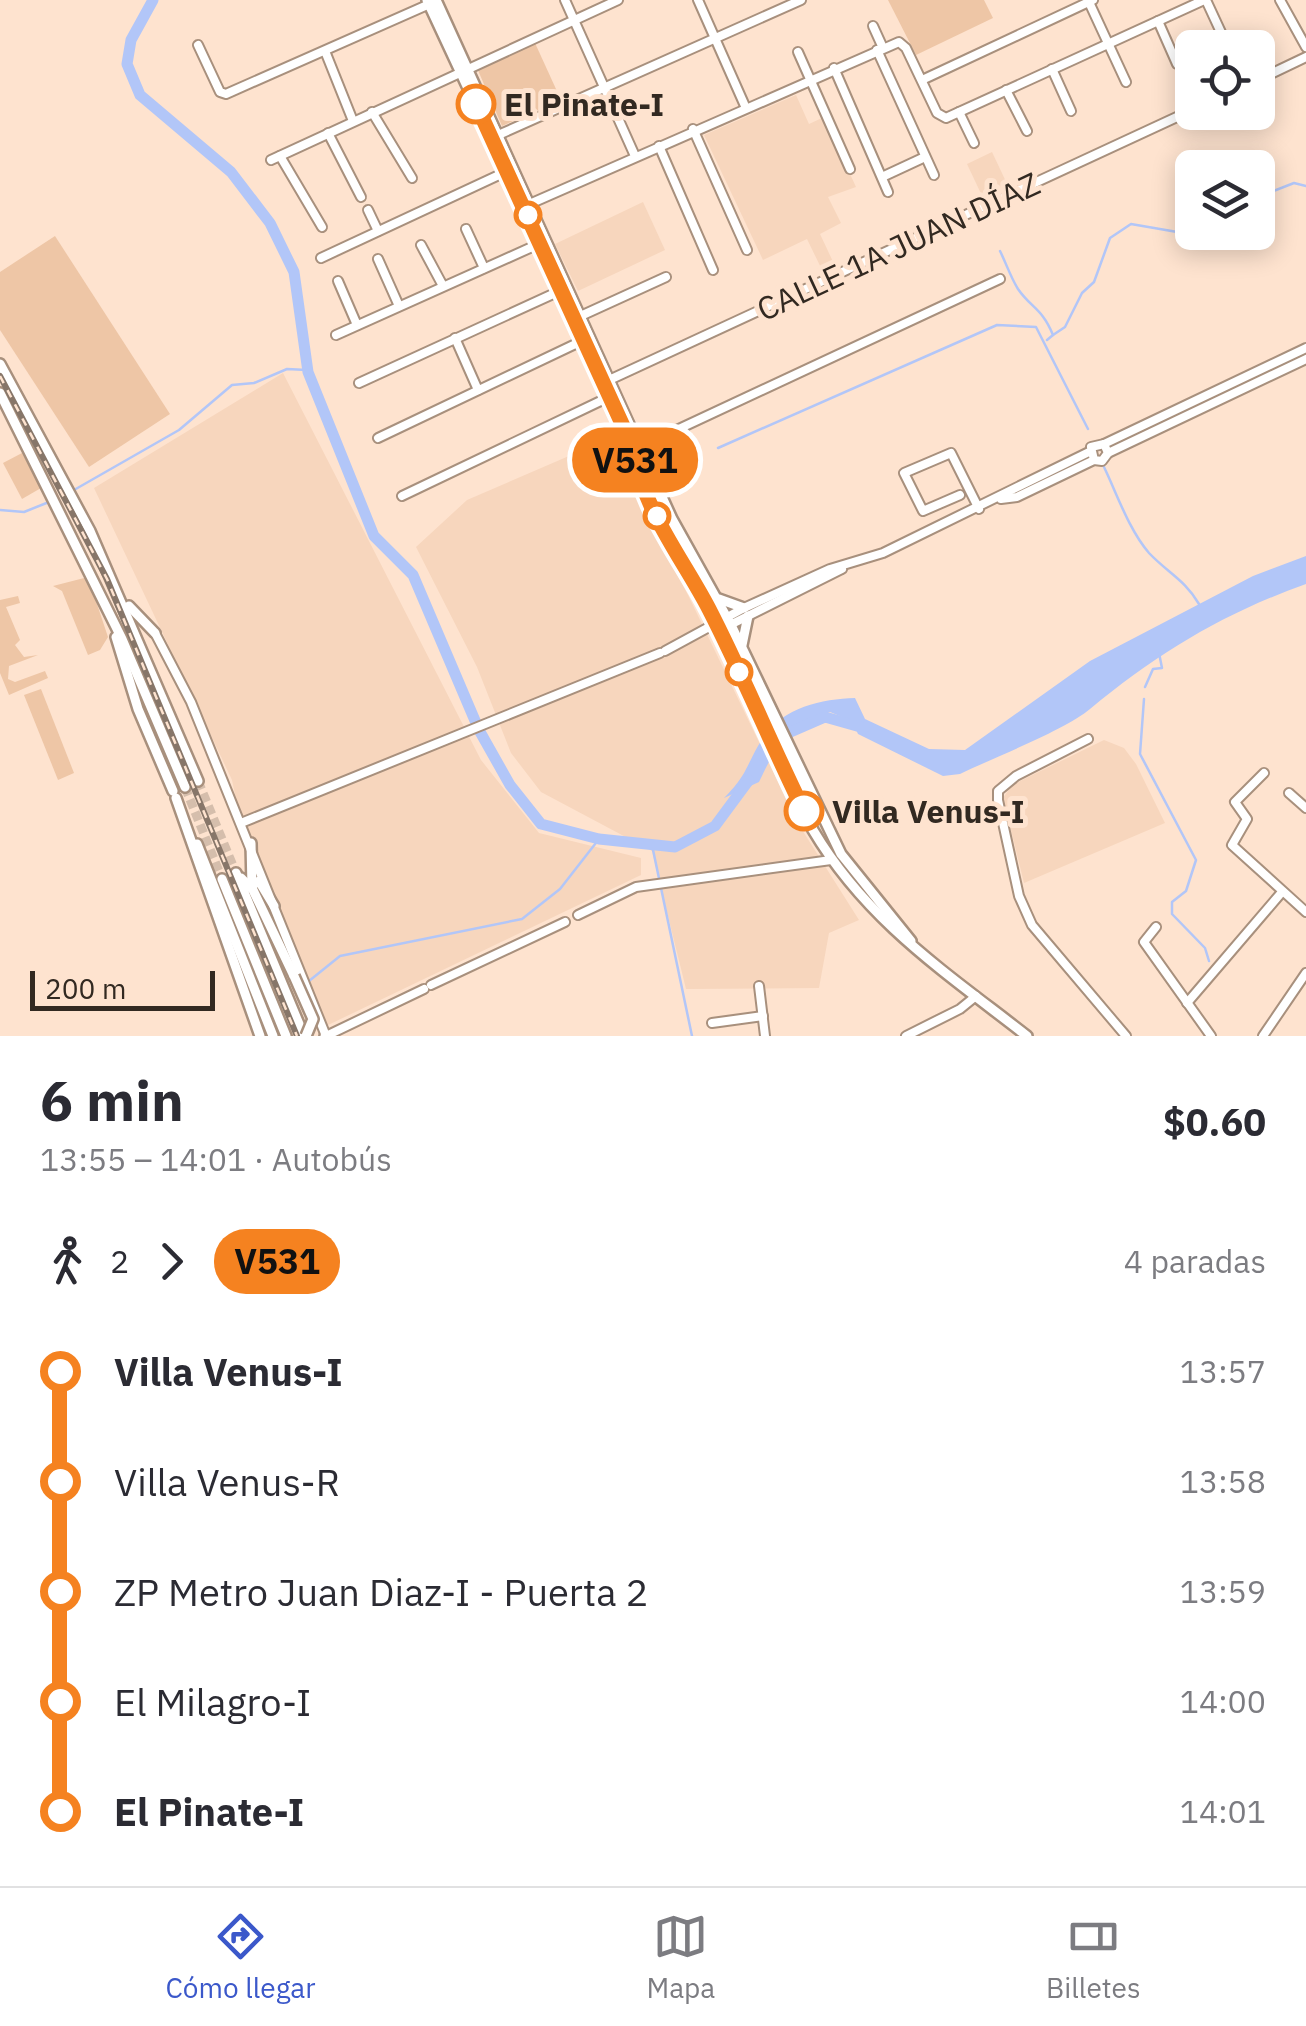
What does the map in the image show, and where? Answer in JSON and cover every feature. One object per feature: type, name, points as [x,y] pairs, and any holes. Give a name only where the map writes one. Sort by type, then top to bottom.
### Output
[{"type":"main road","points":[[433,1],[781,763],[832,860],[872,911],[1027,1036]]},
{"type":"main road","points":[[0,364],[80,510],[198,781]]},
{"type":"main road","points":[[606,381],[609,396],[678,532],[729,621],[833,837],[854,873],[916,947]]},
{"type":"main road","points":[[0,393],[106,606],[170,752],[180,809],[260,1036]]},
{"type":"main road","points":[[119,594],[155,633]]},
{"type":"main road","points":[[714,596],[746,612],[742,648]]},
{"type":"main road","points":[[106,606],[138,709],[178,793]]},
{"type":"main road","points":[[138,709],[170,752]]},
{"type":"main road","points":[[188,830],[213,878],[272,1036]]},
{"type":"main road","points":[[832,860],[833,837]]},
{"type":"main road","points":[[251,844],[253,891],[261,933]]},
{"type":"main road","points":[[832,860],[854,873]]},
{"type":"main road","points":[[236,873],[253,891],[313,1019],[305,1036],[236,873]]},
{"type":"main road","points":[[222,879],[286,1036]]},
{"type":"main road","points":[[253,891],[261,883],[274,906]]},
{"type":"main road","points":[[292,1009],[317,1036]]},
{"type":"street","points":[[565,0],[635,156]]},
{"type":"street","points":[[322,227],[276,158],[618,0]]},
{"type":"street","points":[[698,0],[746,106]]},
{"type":"street","points":[[495,136],[801,0]]},
{"type":"street","points":[[527,205],[810,78],[903,43],[940,117],[960,112],[1205,0],[1219,30]]},
{"type":"street","points":[[1280,0],[1306,47]]},
{"type":"street","points":[[198,45],[220,92],[226,94],[433,1]]},
{"type":"street","points":[[922,80],[1090,1],[1126,82]]},
{"type":"street","points":[[1158,22],[1175,60]]},
{"type":"street","points":[[873,26],[934,174]]},
{"type":"street","points":[[326,51],[353,121]]},
{"type":"street","points":[[798,52],[850,169]]},
{"type":"street","points":[[1275,72],[1306,57]]},
{"type":"street","points":[[834,68],[888,192]]},
{"type":"street","points":[[1052,69],[1071,110]]},
{"type":"street","points":[[1006,90],[1026,131]]},
{"type":"street","points":[[372,112],[412,178]]},
{"type":"street","points":[[960,112],[974,144]]},
{"type":"street","name":"CALLE 1A JUAN DÍAZ","points":[[606,381],[1175,118]]},
{"type":"street","points":[[693,130],[746,250]]},
{"type":"street","points":[[328,133],[361,196]]},
{"type":"street","points":[[658,146],[713,270]]},
{"type":"street","points":[[882,177],[925,157]]},
{"type":"street","points":[[321,258],[510,170]]},
{"type":"street","points":[[368,210],[378,232]]},
{"type":"street","points":[[466,229],[484,268]]},
{"type":"street","points":[[336,334],[543,242]]},
{"type":"street","points":[[421,244],[444,286]]},
{"type":"street","points":[[378,259],[399,306]]},
{"type":"street","points":[[578,317],[666,277]]},
{"type":"street","points":[[637,449],[1000,279]]},
{"type":"street","points":[[338,280],[358,325]]},
{"type":"street","points":[[360,383],[565,288]]},
{"type":"street","points":[[455,338],[478,390]]},
{"type":"street","points":[[378,438],[587,338]]},
{"type":"street","points":[[1091,456],[1102,460],[1106,449],[1306,348]]},
{"type":"street","points":[[1106,449],[1306,359]]},
{"type":"street","points":[[402,496],[609,396]]},
{"type":"street","points":[[241,822],[662,652],[830,569],[847,566],[1001,499],[1017,497],[1091,456],[1094,443],[1106,449]]},
{"type":"street","points":[[960,495],[922,510],[905,472],[951,453],[979,510]]},
{"type":"street","points":[[155,633],[192,702],[326,1036],[565,922]]},
{"type":"street","points":[[1088,739],[1016,776],[998,791],[998,800],[1019,896],[1032,925],[1126,1036]]},
{"type":"street","points":[[1264,774],[1235,802],[1247,819],[1232,844],[1306,912]]},
{"type":"street","points":[[1289,793],[1306,808]]},
{"type":"street","points":[[578,915],[636,887],[832,860]]},
{"type":"street","points":[[1187,1003],[1282,892]]},
{"type":"street","points":[[1156,928],[1144,941],[1211,1036]]},
{"type":"street","points":[[1263,1036],[1306,973]]},
{"type":"street","points":[[759,986],[765,1036]]},
{"type":"street","points":[[906,1036],[960,1009],[976,996]]},
{"type":"street","points":[[712,1023],[763,1016]]},
{"type":"shaded area","points":[[888,0],[984,0],[993,18],[916,55]]},
{"type":"shaded area","points":[[535,43],[561,100],[502,126],[477,68]]},
{"type":"shaded area","points":[[796,95],[809,124],[824,117],[856,187],[828,197],[841,223],[820,234],[836,268],[824,274],[807,239],[763,260],[704,135]]},
{"type":"shaded area","points":[[992,152],[1009,188],[984,200],[967,164]]},
{"type":"shaded area","points":[[643,202],[665,250],[578,291],[555,244]]},
{"type":"shaded area","points":[[55,236],[170,414],[89,467],[0,330],[0,272]]},
{"type":"shaded area","points":[[283,373],[481,760],[539,833],[641,858],[641,875],[326,1026],[241,824],[232,780],[94,488]]},
{"type":"shaded area","points":[[606,440],[688,595],[799,825],[859,920],[829,933],[819,988],[686,989],[652,851],[541,792],[511,753],[477,667],[416,547],[467,500]]},
{"type":"shaded area","points":[[22,453],[41,488],[22,499],[3,463]]},
{"type":"shaded area","points":[[88,577],[108,637],[100,650],[88,655],[62,591],[53,586]]},
{"type":"shaded area","points":[[18,596],[20,603],[6,607],[20,640],[15,645],[24,657],[38,655],[9,666],[8,679],[15,682],[45,671],[48,678],[9,695],[0,673],[0,600]]},
{"type":"shaded area","points":[[41,689],[74,773],[58,780],[24,695]]},
{"type":"shaded area","points":[[1104,740],[1124,748],[1136,764],[1165,823],[1024,883],[1003,798],[1012,785]]},
{"type":"water","points":[[1306,556],[1306,584],[1219,622],[1166,653],[1079,717],[960,774],[943,776],[858,734],[852,721],[830,712],[803,724],[786,738],[759,782],[724,798],[771,727],[804,707],[855,698],[865,719],[929,749],[965,750],[1090,661],[1253,576]]},
{"type":"waterway","points":[[153,0],[131,40],[127,64],[140,95],[231,172],[270,223],[294,272],[308,372],[374,536],[413,575],[479,730],[510,785],[541,824],[599,839],[675,847],[715,826],[749,780]]},
{"type":"waterway","points":[[1275,190],[1294,183],[1306,186]]},
{"type":"waterway","points":[[1053,335],[1065,327],[1082,293],[1094,282],[1110,238],[1131,224],[1175,232]]},
{"type":"waterway","points":[[1000,251],[1018,289],[1049,326],[1053,335],[1047,340]]},
{"type":"waterway","points":[[718,448],[997,325],[1036,327],[1088,429]]},
{"type":"waterway","points":[[74,490],[179,430],[232,385],[254,383],[287,369],[307,370]]},
{"type":"waterway","points":[[1104,467],[1142,544],[1199,604]]},
{"type":"waterway","points":[[0,510],[24,512],[49,502]]},
{"type":"waterway","points":[[1145,687],[1153,669],[1162,668],[1159,653]]},
{"type":"waterway","points":[[1144,699],[1140,754],[1196,860],[1186,891],[1172,902],[1172,914],[1205,948],[1209,961]]},
{"type":"waterway","points":[[779,737],[825,717],[864,728]]},
{"type":"waterway","points":[[309,981],[340,956],[522,919],[560,889],[599,839]]},
{"type":"waterway","points":[[652,845],[692,1036]]},
{"type":"tunnel","points":[[198,781],[236,873]]},
{"type":"tunnel","points":[[185,787],[222,879]]},
{"type":"railway","points":[[0,376],[107,579],[297,1036]]},
{"type":"bus line","name":"V531","points":[[476,104],[634,450],[637,474],[660,525],[669,543],[684,559],[804,811]]},
{"type":"place","name":"El Pinate-I","points":[[476,104]]},
{"type":"place","name":"Villa Venus-I","points":[[804,811]]}]
